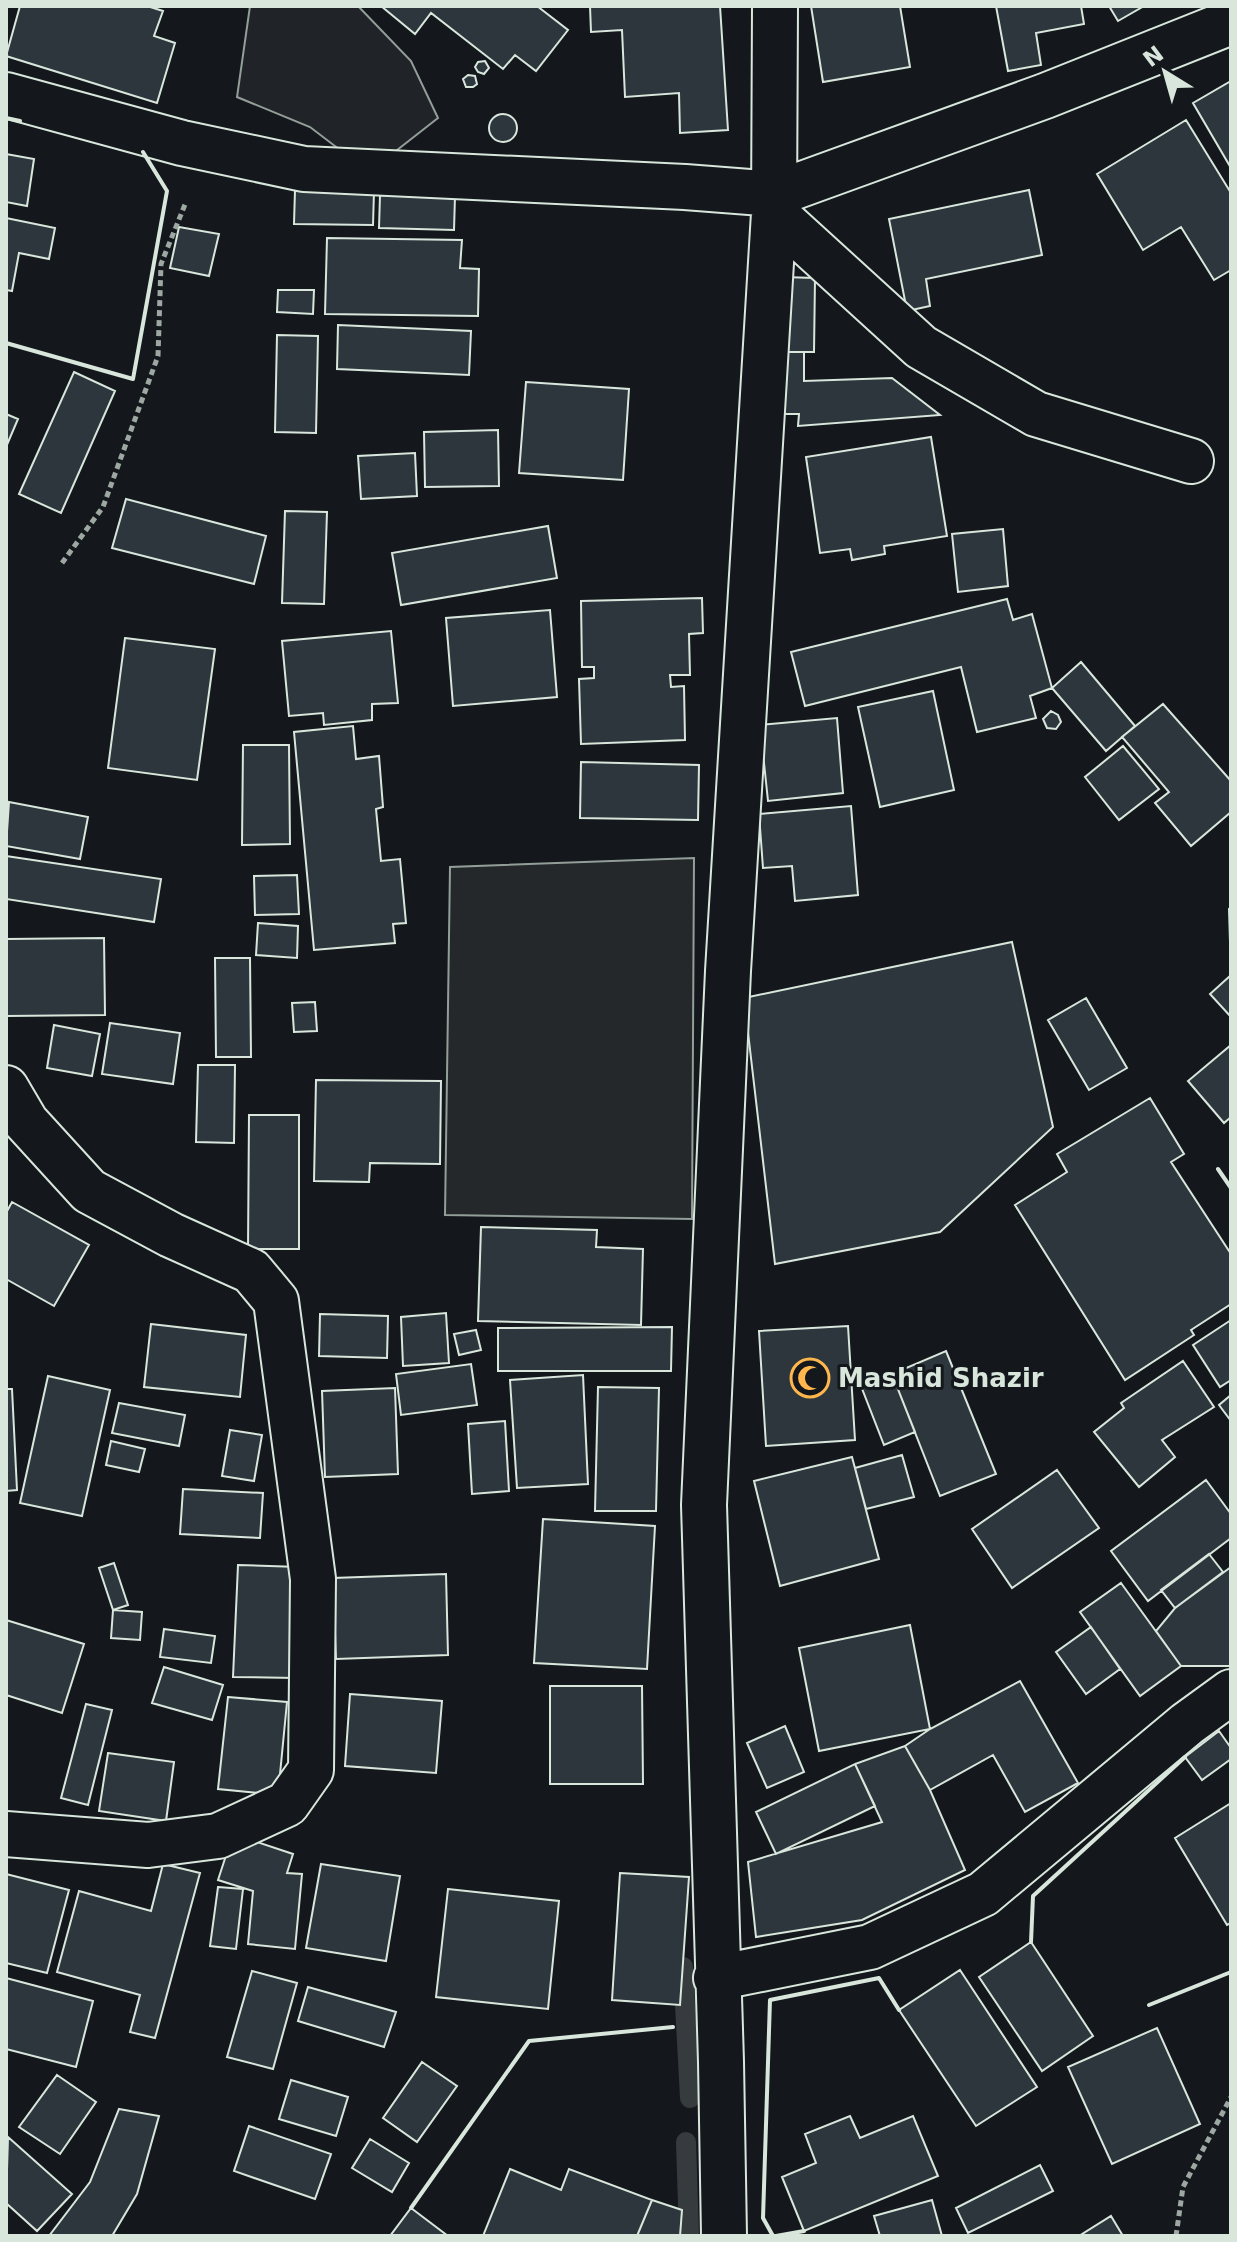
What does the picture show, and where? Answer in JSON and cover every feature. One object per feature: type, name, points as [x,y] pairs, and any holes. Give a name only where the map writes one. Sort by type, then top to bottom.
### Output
[{"type":"street","points":[[724,2236],[704,1505],[728,971],[774,203],[775,6]]},
{"type":"street","points":[[6,95],[208,149],[304,169],[685,187],[774,203],[1231,22]]},
{"type":"street","points":[[774,203],[921,347],[1036,414],[1191,461]]},
{"type":"street","points":[[6,1088],[26,1122],[89,1191],[171,1235],[251,1271],[276,1301],[313,1579],[311,1770],[287,1804],[218,1836],[148,1845],[6,1834]]},
{"type":"street","points":[[716,1978],[870,1947],[983,1894],[1187,1724],[1231,1692]]},
{"type":"path","points":[[62,563],[103,507],[158,356],[161,264],[208,149]]},
{"type":"path","points":[[1176,2236],[1183,2187],[1231,2097]]},
{"type":"shaded area","points":[[250,6],[358,6],[411,61],[438,118],[369,172],[310,127],[237,97]]},
{"type":"shaded area","points":[[694,858],[692,1219],[445,1215],[450,867]]},
{"type":"building","points":[[20,6],[147,6],[163,11],[154,36],[175,43],[157,103],[6,56]]},
{"type":"building","points":[[381,6],[537,6],[568,30],[536,71],[515,55],[503,69],[431,13],[415,34]]},
{"type":"building","points":[[590,6],[720,6],[728,130],[680,133],[679,93],[625,97],[622,30],[591,32]]},
{"type":"building","points":[[811,6],[900,6],[910,67],[823,82]]},
{"type":"building","points":[[996,6],[1081,6],[1084,24],[1036,33],[1041,65],[1008,71]]},
{"type":"building","points":[[1109,6],[1144,6],[1118,21]]},
{"type":"building","points":[[485,61],[489,68],[484,74],[478,72],[475,67],[478,62]]},
{"type":"building","points":[[468,75],[475,76],[477,84],[473,87],[466,87],[463,79]]},
{"type":"building","points":[[1231,81],[1231,168],[1193,103]]},
{"type":"building","points":[[503,114],[513,118],[517,128],[513,138],[503,142],[493,138],[489,128],[493,118]]},
{"type":"building","points":[[1186,120],[1231,193],[1231,270],[1214,280],[1181,227],[1143,250],[1097,174]]},
{"type":"building","points":[[6,154],[34,159],[27,206],[6,202]]},
{"type":"building","points":[[295,190],[374,191],[373,225],[294,224]]},
{"type":"building","points":[[1029,190],[1042,255],[926,279],[930,306],[907,311],[889,219]]},
{"type":"building","points":[[380,195],[455,196],[454,230],[379,228]]},
{"type":"building","points":[[6,218],[55,228],[49,259],[19,253],[12,291],[6,290]]},
{"type":"building","points":[[179,227],[219,234],[209,276],[170,268]]},
{"type":"building","points":[[327,238],[462,240],[460,268],[479,269],[478,316],[325,314]]},
{"type":"building","points":[[783,277],[815,278],[814,352],[780,352]]},
{"type":"building","points":[[278,290],[314,290],[313,314],[277,312]]},
{"type":"building","points":[[338,325],[471,331],[469,375],[337,369]]},
{"type":"building","points":[[277,335],[318,336],[316,433],[275,432]]},
{"type":"building","points":[[780,352],[804,352],[804,381],[892,378],[940,415],[798,426],[799,414],[769,414]]},
{"type":"building","points":[[74,372],[115,391],[61,513],[19,494]]},
{"type":"building","points":[[526,382],[629,389],[623,480],[519,473]]},
{"type":"building","points":[[6,414],[18,419],[6,447]]},
{"type":"building","points":[[498,430],[499,486],[425,487],[424,432]]},
{"type":"building","points":[[931,437],[947,536],[884,546],[885,554],[852,560],[850,549],[820,553],[806,457]]},
{"type":"building","points":[[415,453],[417,496],[361,499],[358,456]]},
{"type":"building","points":[[126,499],[266,536],[254,584],[112,548]]},
{"type":"building","points":[[285,511],[327,512],[324,604],[282,603]]},
{"type":"building","points":[[548,526],[557,578],[401,605],[392,553]]},
{"type":"building","points":[[1003,529],[1008,586],[958,592],[952,534]]},
{"type":"building","points":[[702,598],[703,633],[689,634],[690,675],[670,675],[671,687],[684,686],[685,740],[581,744],[579,679],[594,678],[594,667],[582,667],[581,601]]},
{"type":"building","points":[[1007,599],[1013,620],[1032,614],[1052,688],[1030,696],[1036,718],[977,732],[961,667],[805,706],[791,652]]},
{"type":"building","points":[[550,610],[557,697],[453,706],[446,618]]},
{"type":"building","points":[[391,631],[398,703],[372,704],[372,720],[324,725],[323,713],[289,716],[282,641]]},
{"type":"building","points":[[125,638],[215,649],[197,780],[108,768]]},
{"type":"building","points":[[1081,662],[1135,726],[1106,751],[1052,688]]},
{"type":"building","points":[[933,691],[954,790],[880,807],[858,707]]},
{"type":"building","points":[[1163,704],[1231,781],[1231,812],[1191,846],[1155,803],[1169,792],[1122,737]]},
{"type":"building","points":[[1051,711],[1058,715],[1061,722],[1056,729],[1047,728],[1043,719]]},
{"type":"building","points":[[837,718],[843,793],[768,801],[760,725]]},
{"type":"building","points":[[353,726],[356,759],[379,756],[383,807],[376,809],[381,861],[400,859],[406,923],[393,924],[395,943],[314,950],[294,732]]},
{"type":"building","points":[[243,745],[289,745],[290,844],[242,845]]},
{"type":"building","points":[[1123,746],[1159,789],[1119,820],[1085,777]]},
{"type":"building","points":[[581,762],[699,765],[698,820],[580,818]]},
{"type":"building","points":[[9,802],[88,817],[80,859],[6,846]]},
{"type":"building","points":[[851,806],[858,895],[795,901],[792,866],[763,868],[759,814]]},
{"type":"building","points":[[6,856],[161,879],[154,922],[6,899]]},
{"type":"building","points":[[297,875],[299,914],[255,915],[254,876]]},
{"type":"building","points":[[1231,907],[1231,975],[1229,909]]},
{"type":"building","points":[[258,923],[298,926],[297,958],[256,955]]},
{"type":"building","points":[[104,938],[105,1015],[6,1016],[6,939]]},
{"type":"building","points":[[1012,942],[1053,1127],[940,1232],[775,1264],[744,998]]},
{"type":"building","points":[[215,958],[250,958],[251,1057],[216,1057]]},
{"type":"building","points":[[1231,975],[1231,1017],[1210,994]]},
{"type":"building","points":[[1086,998],[1127,1068],[1089,1090],[1048,1020]]},
{"type":"building","points":[[315,1002],[317,1031],[294,1032],[292,1003]]},
{"type":"building","points":[[110,1023],[180,1033],[173,1084],[102,1074]]},
{"type":"building","points":[[54,1025],[100,1034],[92,1076],[47,1068]]},
{"type":"building","points":[[1231,1045],[1231,1117],[1224,1123],[1188,1081]]},
{"type":"building","points":[[198,1065],[235,1065],[234,1143],[196,1142]]},
{"type":"building","points":[[316,1080],[441,1081],[440,1164],[370,1163],[369,1182],[314,1181]]},
{"type":"building","points":[[1150,1098],[1184,1154],[1171,1162],[1231,1254],[1231,1304],[1191,1330],[1194,1335],[1125,1380],[1015,1205],[1067,1172],[1057,1154]]},
{"type":"building","points":[[249,1115],[299,1115],[299,1249],[248,1249]]},
{"type":"building","points":[[12,1202],[89,1245],[54,1306],[6,1279],[6,1213]]},
{"type":"building","points":[[481,1227],[597,1230],[596,1247],[643,1249],[641,1325],[478,1321]]},
{"type":"building","points":[[446,1313],[449,1363],[403,1366],[401,1317]]},
{"type":"building","points":[[320,1314],[388,1316],[387,1358],[319,1356]]},
{"type":"building","points":[[1231,1320],[1231,1380],[1220,1387],[1193,1345]]},
{"type":"building","points":[[151,1324],[246,1335],[240,1397],[144,1387]]},
{"type":"building","points":[[848,1326],[855,1440],[766,1446],[759,1331]]},
{"type":"building","points":[[672,1327],[671,1371],[498,1371],[498,1328]]},
{"type":"building","points":[[476,1330],[481,1350],[459,1355],[454,1334]]},
{"type":"building","points":[[946,1351],[996,1474],[940,1496],[892,1374]]},
{"type":"building","points":[[1183,1361],[1214,1407],[1162,1440],[1175,1457],[1139,1487],[1094,1432],[1124,1408],[1121,1403]]},
{"type":"building","points":[[471,1364],[477,1405],[401,1415],[396,1374]]},
{"type":"building","points":[[892,1374],[915,1432],[884,1445],[861,1386]]},
{"type":"building","points":[[583,1375],[588,1484],[517,1488],[510,1380]]},
{"type":"building","points":[[48,1376],[110,1390],[82,1516],[20,1503]]},
{"type":"building","points":[[598,1387],[659,1388],[656,1511],[595,1511]]},
{"type":"building","points":[[395,1388],[398,1474],[325,1477],[322,1391]]},
{"type":"building","points":[[6,1389],[12,1389],[17,1490],[6,1491]]},
{"type":"building","points":[[1231,1395],[1231,1421],[1219,1405]]},
{"type":"building","points":[[119,1403],[185,1415],[179,1446],[112,1433]]},
{"type":"building","points":[[505,1421],[509,1491],[472,1494],[468,1424]]},
{"type":"building","points":[[230,1430],[262,1435],[254,1481],[222,1476]]},
{"type":"building","points":[[111,1441],[145,1449],[139,1472],[106,1465]]},
{"type":"building","points":[[902,1455],[914,1497],[866,1509],[855,1468]]},
{"type":"building","points":[[852,1457],[879,1559],[780,1586],[754,1481]]},
{"type":"building","points":[[1057,1470],[1099,1528],[1012,1588],[972,1529]]},
{"type":"building","points":[[1206,1480],[1231,1514],[1231,1538],[1148,1601],[1111,1551]]},
{"type":"building","points":[[183,1489],[263,1493],[260,1538],[180,1534]]},
{"type":"building","points":[[543,1519],[655,1526],[647,1669],[534,1663]]},
{"type":"building","points":[[1209,1554],[1223,1572],[1175,1608],[1161,1590]]},
{"type":"building","points":[[114,1563],[128,1605],[113,1610],[99,1568]]},
{"type":"building","points":[[238,1565],[299,1567],[295,1678],[233,1677]]},
{"type":"building","points":[[1231,1567],[1231,1666],[1181,1666],[1156,1631],[1175,1608]]},
{"type":"building","points":[[446,1574],[448,1655],[336,1659],[333,1578]]},
{"type":"building","points":[[1121,1583],[1181,1666],[1140,1696],[1080,1612]]},
{"type":"building","points":[[113,1610],[142,1612],[140,1640],[111,1638]]},
{"type":"building","points":[[6,1620],[84,1644],[62,1713],[6,1695]]},
{"type":"building","points":[[910,1625],[930,1729],[819,1751],[799,1648]]},
{"type":"building","points":[[1091,1627],[1120,1669],[1086,1694],[1056,1652]]},
{"type":"building","points":[[164,1629],[215,1636],[211,1663],[160,1657]]},
{"type":"building","points":[[164,1667],[223,1685],[212,1720],[152,1703]]},
{"type":"building","points":[[1020,1681],[1078,1783],[1025,1812],[993,1755],[930,1790],[905,1746],[930,1729]]},
{"type":"building","points":[[550,1686],[642,1686],[643,1784],[550,1784]]},
{"type":"building","points":[[350,1694],[442,1701],[436,1773],[345,1766]]},
{"type":"building","points":[[228,1697],[287,1702],[278,1795],[218,1789]]},
{"type":"building","points":[[86,1704],[112,1710],[88,1805],[61,1798]]},
{"type":"building","points":[[785,1726],[804,1772],[767,1788],[747,1743]]},
{"type":"building","points":[[1219,1731],[1231,1748],[1231,1759],[1202,1780],[1185,1757]]},
{"type":"building","points":[[905,1746],[930,1790],[965,1870],[862,1920],[756,1937],[748,1862],[882,1822],[855,1764]]},
{"type":"building","points":[[108,1753],[174,1762],[166,1821],[99,1811]]},
{"type":"building","points":[[855,1764],[875,1806],[776,1854],[756,1812]]},
{"type":"building","points":[[1231,1803],[1231,1923],[1227,1925],[1175,1838]]},
{"type":"building","points":[[233,1834],[293,1854],[287,1873],[302,1874],[295,1949],[248,1944],[253,1891],[218,1880]]},
{"type":"building","points":[[163,1864],[200,1873],[155,2038],[130,2032],[140,1995],[57,1972],[79,1891],[151,1911]]},
{"type":"building","points":[[321,1864],[400,1876],[386,1961],[306,1948]]},
{"type":"building","points":[[620,1873],[689,1877],[680,2005],[612,2000]]},
{"type":"building","points":[[6,1874],[69,1890],[47,1973],[6,1963]]},
{"type":"building","points":[[218,1887],[243,1889],[236,1949],[210,1946]]},
{"type":"building","points":[[448,1889],[559,1901],[548,2009],[436,1997]]},
{"type":"building","points":[[1031,1942],[1093,2036],[1042,2071],[979,1977]]},
{"type":"building","points":[[960,1970],[1037,2087],[976,2126],[899,2010]]},
{"type":"building","points":[[252,1971],[297,1983],[273,2069],[227,2057]]},
{"type":"building","points":[[6,1978],[93,2001],[76,2067],[6,2049]]},
{"type":"building","points":[[308,1987],[396,2012],[384,2047],[298,2021]]},
{"type":"building","points":[[1157,2028],[1200,2124],[1112,2164],[1068,2067]]},
{"type":"building","points":[[422,2062],[457,2086],[417,2142],[383,2118]]},
{"type":"building","points":[[57,2075],[96,2102],[60,2154],[19,2127]]},
{"type":"building","points":[[291,2080],[348,2097],[336,2136],[279,2119]]},
{"type":"building","points":[[119,2109],[159,2116],[137,2194],[112,2236],[49,2236],[90,2182]]},
{"type":"building","points":[[850,2116],[860,2138],[913,2116],[938,2176],[804,2231],[782,2177],[816,2163],[805,2134]]},
{"type":"building","points":[[249,2126],[331,2154],[315,2199],[234,2171]]},
{"type":"building","points":[[8,2137],[72,2194],[37,2231],[6,2203]]},
{"type":"building","points":[[370,2139],[409,2163],[392,2192],[352,2168]]},
{"type":"building","points":[[1040,2165],[1053,2191],[968,2233],[956,2208]]},
{"type":"building","points":[[510,2169],[561,2190],[569,2169],[652,2200],[637,2236],[483,2236]]},
{"type":"building","points":[[652,2200],[682,2210],[680,2236],[637,2236]]},
{"type":"building","points":[[932,2200],[942,2236],[880,2236],[874,2216]]},
{"type":"building","points":[[411,2208],[448,2236],[390,2236]]},
{"type":"building","points":[[1111,2216],[1123,2236],[1079,2236]]},
{"type":"waterway","points":[[683,1967],[690,2098]]},
{"type":"waterway","points":[[686,2142],[689,2236]]},
{"type":"wall","points":[[6,118],[20,121]]},
{"type":"wall","points":[[6,343],[133,379],[167,191],[143,152]]},
{"type":"wall","points":[[1218,1169],[1231,1188]]},
{"type":"wall","points":[[1031,1942],[1033,1896],[1185,1757]]},
{"type":"wall","points":[[1149,2005],[1231,1972]]},
{"type":"wall","points":[[773,2236],[763,2218],[770,2000],[879,1978],[899,2010]]},
{"type":"wall","points":[[411,2208],[529,2041],[673,2027]]},
{"type":"wall","points":[[776,2236],[804,2231]]},
{"type":"place","name":"Mashid Shazir","points":[[810,1378]]}]
